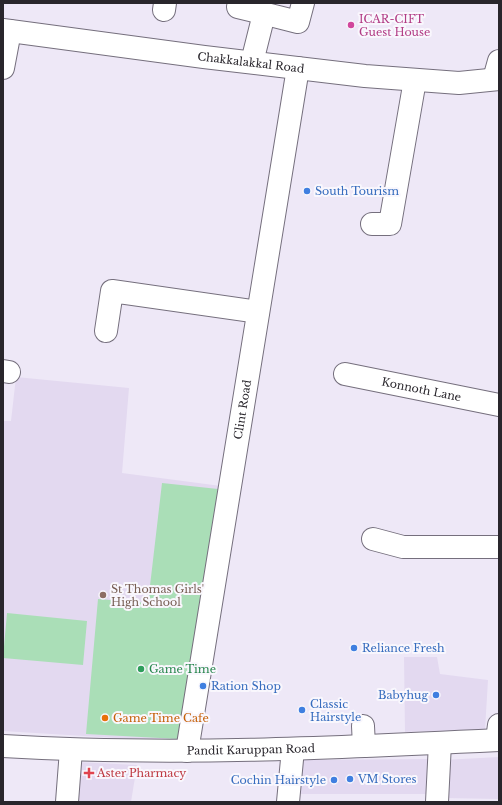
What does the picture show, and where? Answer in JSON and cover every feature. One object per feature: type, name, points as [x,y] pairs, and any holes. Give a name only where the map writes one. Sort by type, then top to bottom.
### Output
[{"type":"street","points":[[239,3],[238,7],[298,22],[303,3]]},
{"type":"street","points":[[252,62],[264,14]]},
{"type":"street","points":[[3,68],[7,30]]},
{"type":"street","name":"Chakkalakkal Road","points":[[7,30],[204,58],[415,80],[459,83],[497,73]]},
{"type":"street","name":"Clint Road","points":[[187,751],[298,68]]},
{"type":"street","points":[[372,224],[390,224],[415,80]]},
{"type":"street","points":[[106,332],[112,291],[258,312]]},
{"type":"street","name":"Konnoth Lane","points":[[345,374],[499,405]]},
{"type":"street","points":[[373,540],[403,546],[499,547]]},
{"type":"street","name":"Pandit Karuppan Road","points":[[3,746],[71,750],[187,751],[293,749],[364,736],[440,743],[498,735]]},
{"type":"street","points":[[437,802],[440,743]]},
{"type":"street","points":[[288,802],[293,749]]},
{"type":"street","points":[[67,802],[71,750]]},
{"type":"shaded area","name":"St Thomas Girls' High School","points":[[16,377],[129,388],[122,473],[221,486],[181,742],[3,731],[3,421],[11,421]]},
{"type":"shaded area","points":[[404,657],[437,657],[440,674],[488,680],[485,730],[405,732]]},
{"type":"shaded area","points":[[499,757],[499,799],[443,798],[443,760]]},
{"type":"shaded area","points":[[432,759],[431,794],[295,794],[297,760]]},
{"type":"shaded area","points":[[76,762],[137,765],[131,802],[73,802]]},
{"type":"green space","name":"Game Time","points":[[162,483],[218,489],[178,739],[86,734],[98,599],[148,603]]},
{"type":"green space","points":[[7,613],[87,621],[83,665],[3,658]]},
{"type":"place","name":"ICAR-CIFT Guest House","points":[[351,25]]},
{"type":"place","name":"South Tourism","points":[[307,191]]},
{"type":"place","name":"St Thomas Girls' High School","points":[[103,595]]},
{"type":"place","name":"Reliance Fresh","points":[[354,648]]},
{"type":"place","name":"Game Time","points":[[141,669]]},
{"type":"place","name":"Ration Shop","points":[[203,686]]},
{"type":"place","name":"Babyhug","points":[[436,695]]},
{"type":"place","name":"Classic Hairstyle","points":[[302,710]]},
{"type":"place","name":"Game Time Cafe","points":[[105,718]]},
{"type":"place","name":"Aster Pharmacy","points":[[89,773]]},
{"type":"place","name":"VM Stores","points":[[350,779]]},
{"type":"place","name":"Cochin Hairstyle","points":[[334,780]]}]
